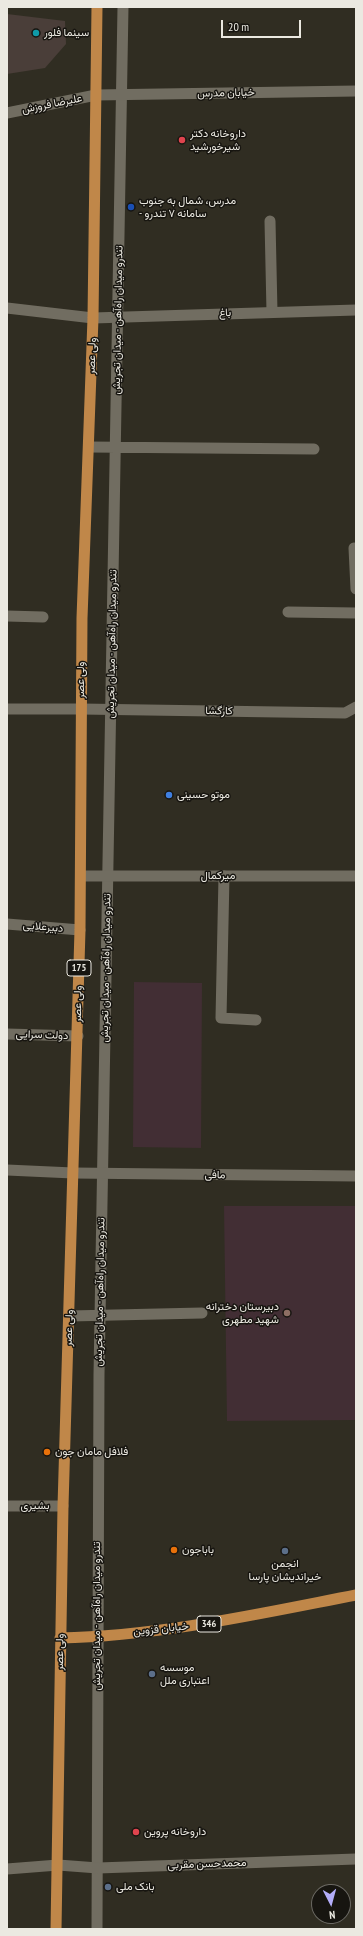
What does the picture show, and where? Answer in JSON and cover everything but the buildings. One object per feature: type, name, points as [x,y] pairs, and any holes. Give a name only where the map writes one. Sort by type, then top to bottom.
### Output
[{"type":"main road","name":"ولی عصر","points":[[56,1929],[63,1506],[78,1036],[81,876],[82,618],[93,318],[97,7]]},
{"type":"main road","name":"خیابان قزوین","points":[[60,1638],[97,1637],[214,1623],[356,1595]]},
{"type":"street","name":"تندرو میدان راه‌آهن - میدان تجریش","points":[[97,1929],[97,1637],[100,1316],[123,7]]},
{"type":"street","name":"خیابان مدرس","points":[[96,96],[122,94],[356,91]]},
{"type":"street","name":"علیرضا فروزش","points":[[7,113],[96,96]]},
{"type":"street","points":[[270,221],[272,312]]},
{"type":"street","name":"باغ","points":[[7,308],[93,318],[356,310]]},
{"type":"street","points":[[89,447],[314,449]]},
{"type":"street","points":[[354,548],[356,583]]},
{"type":"street","points":[[288,612],[356,613]]},
{"type":"street","points":[[7,616],[43,617]]},
{"type":"street","name":"کارگشا","points":[[7,709],[111,709],[345,713],[356,707]]},
{"type":"street","name":"میرکمال","points":[[81,876],[356,876]]},
{"type":"street","points":[[224,876],[221,1018],[256,1020]]},
{"type":"street","name":"دبیرعلایی","points":[[7,924],[80,930]]},
{"type":"street","name":"دولت سرایی","points":[[7,1034],[78,1036]]},
{"type":"street","name":"مافی","points":[[7,1170],[73,1173],[356,1176]]},
{"type":"street","points":[[70,1316],[202,1313]]},
{"type":"street","name":"بشیری","points":[[7,1506],[63,1506]]},
{"type":"street","name":"محمدحسن مقربی","points":[[7,1869],[58,1865],[98,1868],[356,1859]]},
{"type":"shaded area","points":[[134,982],[202,983],[201,1148],[133,1147]]},
{"type":"shaded area","name":"دبیرستان دخترانه شهید مطهری","points":[[224,1206],[356,1206],[356,1420],[227,1421]]},
{"type":"place","name":"سینما فلور","points":[[36,33]]},
{"type":"place","name":"داروخانه دکتر شیرخورشید","points":[[182,140]]},
{"type":"place","name":"مدرس، شمال به جنوب - سامانه ۷ تندرو","points":[[131,207]]},
{"type":"place","name":"موتو حسینی","points":[[169,795]]},
{"type":"place","name":"دبیرستان دخترانه شهید مطهری","points":[[287,1313]]},
{"type":"place","name":"فلافل مامان جون","points":[[47,1452]]},
{"type":"place","name":"باباجون","points":[[174,1550]]},
{"type":"place","name":"انجمن خیراندیشان پارسا","points":[[285,1551]]},
{"type":"place","name":"موسسه اعتباری ملل","points":[[152,1674]]},
{"type":"place","name":"داروخانه پروین","points":[[136,1832]]},
{"type":"place","name":"بانک ملی","points":[[108,1887]]}]
